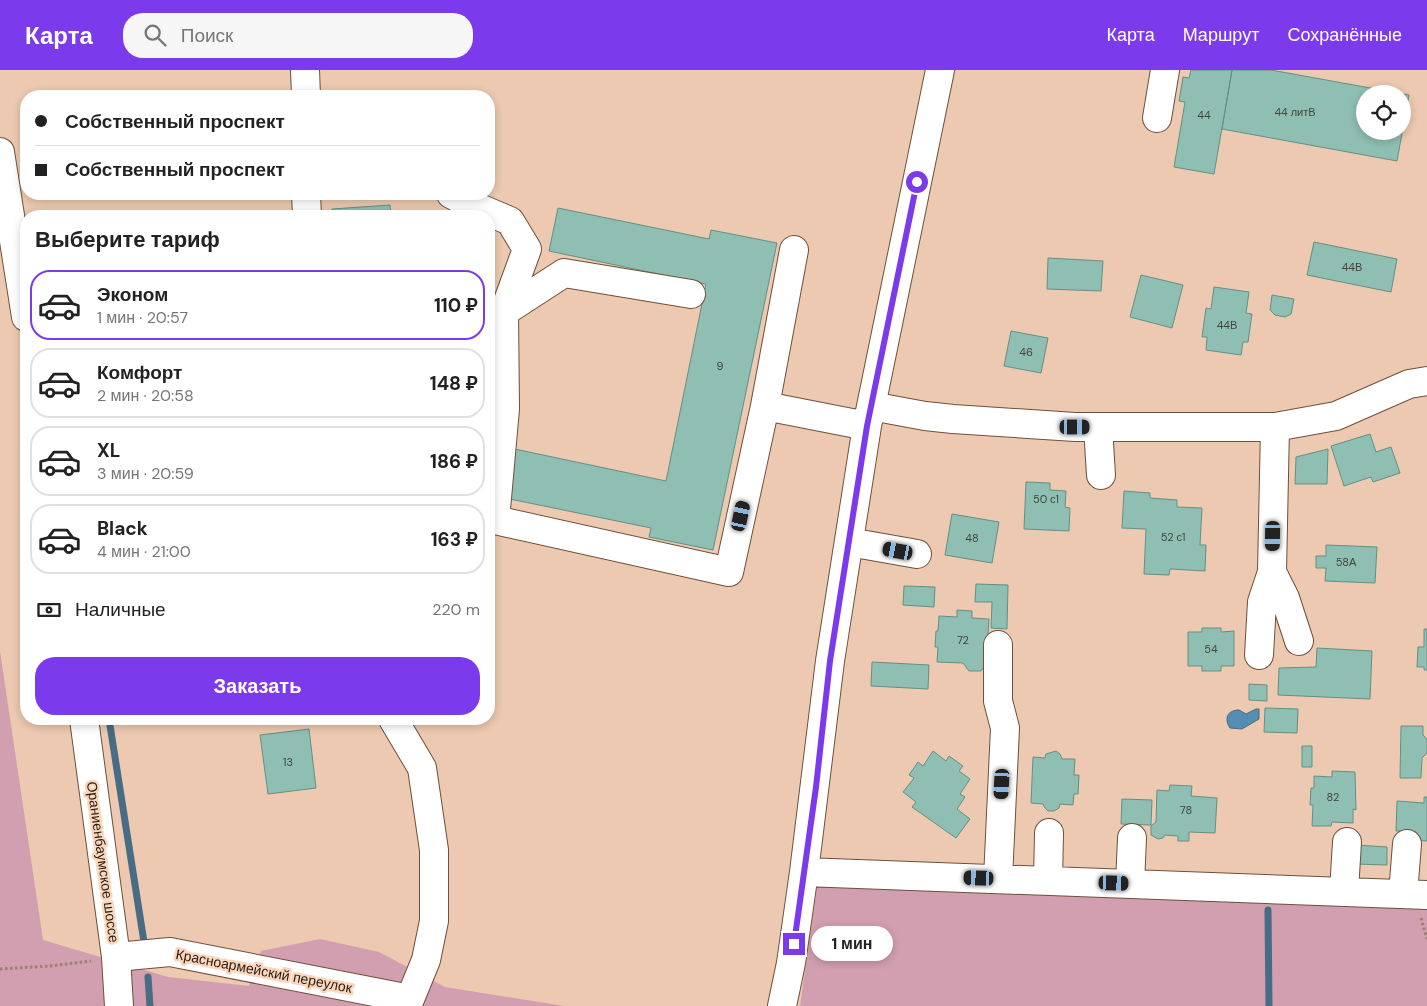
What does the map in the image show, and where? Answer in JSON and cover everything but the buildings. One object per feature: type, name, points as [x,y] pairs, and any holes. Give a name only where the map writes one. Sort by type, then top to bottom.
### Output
[{"type":"street","points":[[305,70],[306,90]]},
{"type":"street","points":[[782,1006],[791,963],[804,872],[830,661],[869,416],[940,70]]},
{"type":"street","points":[[1157,118],[1165,70]]},
{"type":"street","points":[[0,152],[20,279]]},
{"type":"street","points":[[462,200],[484,210]]},
{"type":"street","points":[[495,215],[510,221],[527,249],[496,314],[505,409],[495,520],[729,572],[765,406],[794,250]]},
{"type":"street","points":[[496,314],[564,273],[691,294]]},
{"type":"street","points":[[765,406],[869,416],[925,416],[985,422],[1098,427],[1275,427],[1336,416],[1409,384],[1427,381]]},
{"type":"street","points":[[1098,427],[1101,475]]},
{"type":"street","points":[[1259,655],[1262,602],[1272,572],[1275,427]]},
{"type":"street","points":[[849,542],[917,554]]},
{"type":"street","points":[[1272,572],[1285,598],[1299,641]]},
{"type":"street","points":[[998,645],[998,701],[1005,728],[998,879]]},
{"type":"street","name":"Ораниенбаумское шоссе","points":[[85,725],[116,957],[119,1006]]},
{"type":"street","name":"Красноармейский переулок","points":[[116,957],[170,952],[410,999],[426,960],[434,921],[434,850],[422,768],[397,725]]},
{"type":"street","points":[[1048,881],[1050,833]]},
{"type":"street","points":[[1130,884],[1132,838]]},
{"type":"street","points":[[1344,892],[1346,842]]},
{"type":"street","points":[[804,872],[1415,894],[1407,844]]},
{"type":"path","points":[[0,969],[50,966],[116,957]]},
{"type":"shaded area","points":[[0,651],[43,940],[168,977],[249,986],[261,951],[320,939],[379,952],[445,987],[564,1006],[0,1006]]},
{"type":"shaded area","points":[[818,879],[1427,903],[1427,1006],[800,1006]]},
{"type":"water","points":[[1259,709],[1259,719],[1242,729],[1230,728],[1228,725],[1227,718],[1229,713],[1239,710],[1246,714]]},
{"type":"waterway","points":[[110,725],[144,942]]},
{"type":"waterway","points":[[1268,910],[1269,1006]]},
{"type":"waterway","points":[[148,977],[150,1006]]},
{"type":"route","points":[[794,944],[816,787],[830,661],[867,426],[917,182]]}]
